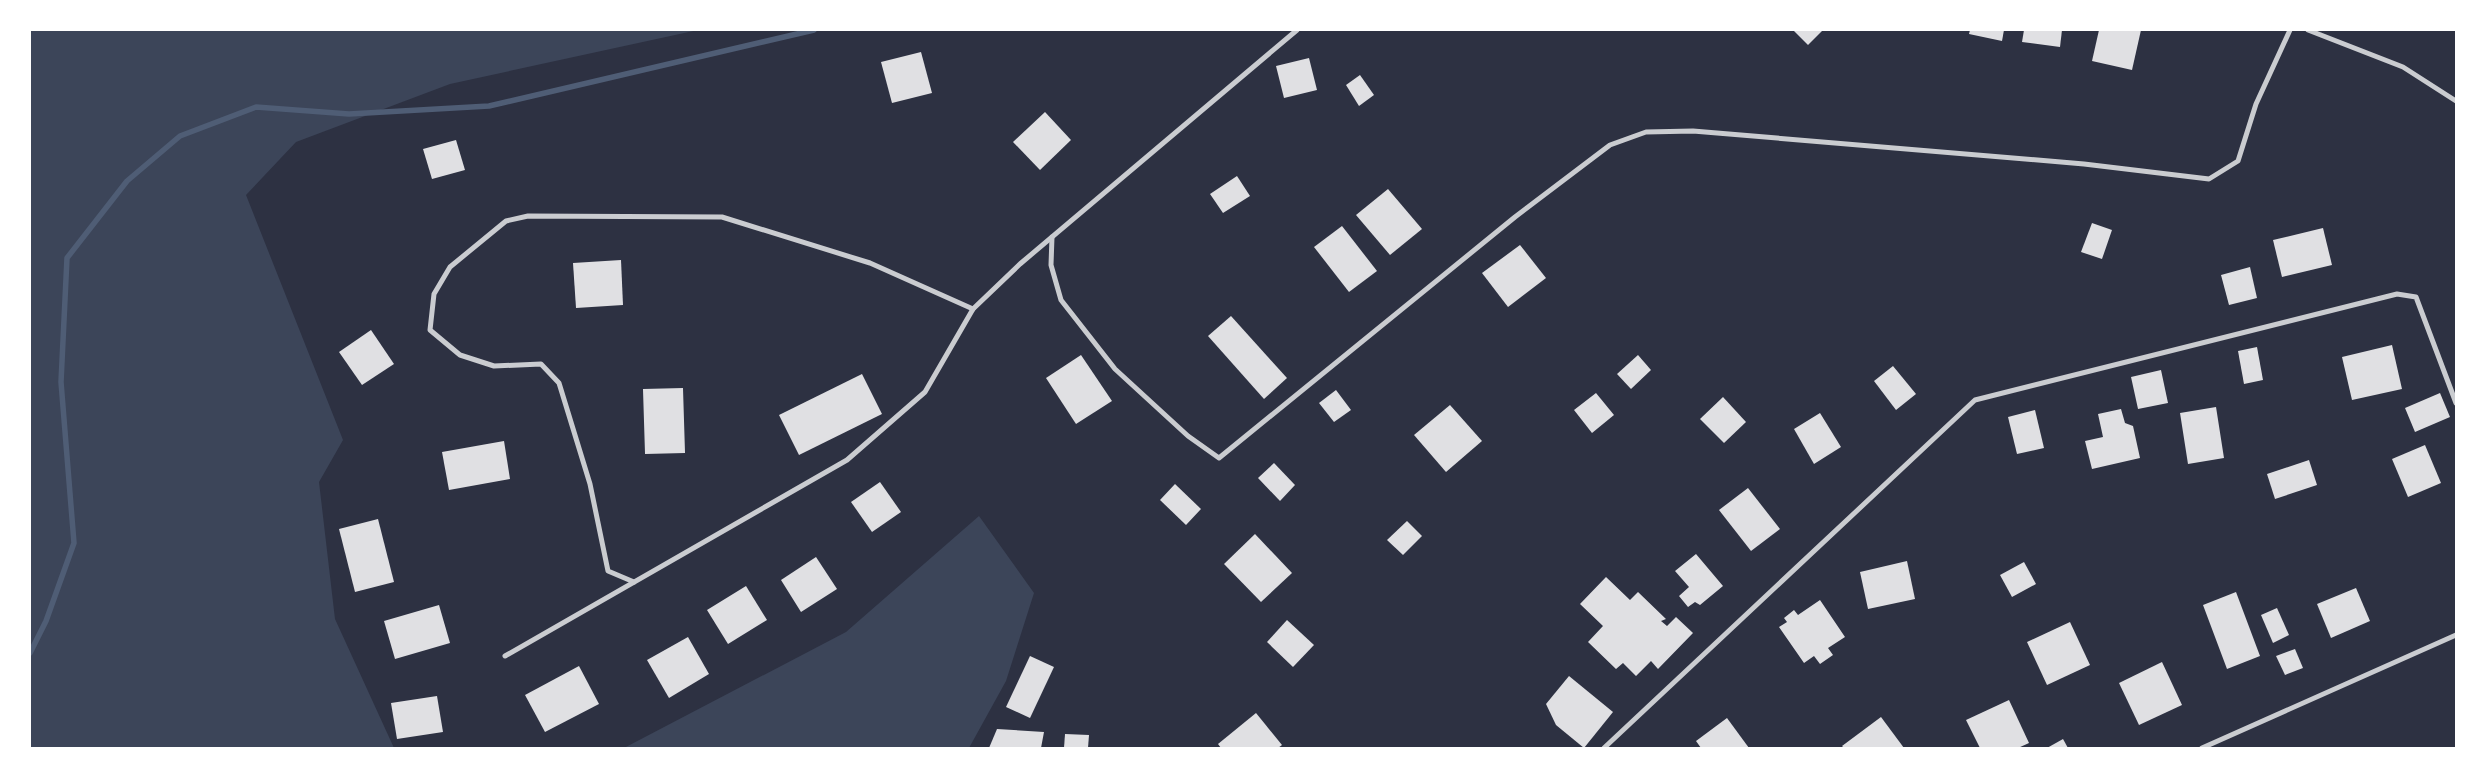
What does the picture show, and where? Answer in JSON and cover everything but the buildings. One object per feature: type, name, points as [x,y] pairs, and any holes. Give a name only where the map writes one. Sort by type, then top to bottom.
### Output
[{"type":"street","points":[[505,656],[847,460],[925,392],[973,308],[1052,237],[1297,30]]},
{"type":"street","points":[[1052,237],[1051,265],[1061,300],[1115,369],[1188,436],[1219,458],[1515,217],[1610,145],[1646,132],[1693,131],[2084,164],[2209,179],[2238,161],[2256,104],[2290,30]]},
{"type":"street","points":[[2308,30],[2402,67],[2456,100]]},
{"type":"street","points":[[634,582],[608,571],[590,484],[559,383],[541,364],[494,366],[460,355],[430,330],[434,294],[450,267],[499,226],[506,221],[528,216],[722,217],[870,263],[973,308]]},
{"type":"street","points":[[1604,748],[1975,400],[2397,294],[2416,297],[2456,403]]},
{"type":"street","points":[[2202,748],[2456,635]]},
{"type":"shaded area","points":[[30,30],[698,30],[450,84],[296,142],[246,195],[343,440],[319,482],[335,619],[394,748],[30,748]]},
{"type":"shaded area","points":[[979,516],[1034,593],[1006,681],[969,748],[624,748],[846,632]]},
{"type":"waterway","points":[[30,653],[46,621],[74,543],[61,382],[67,258],[127,181],[180,136],[256,107],[349,114],[489,106],[814,30]]}]
